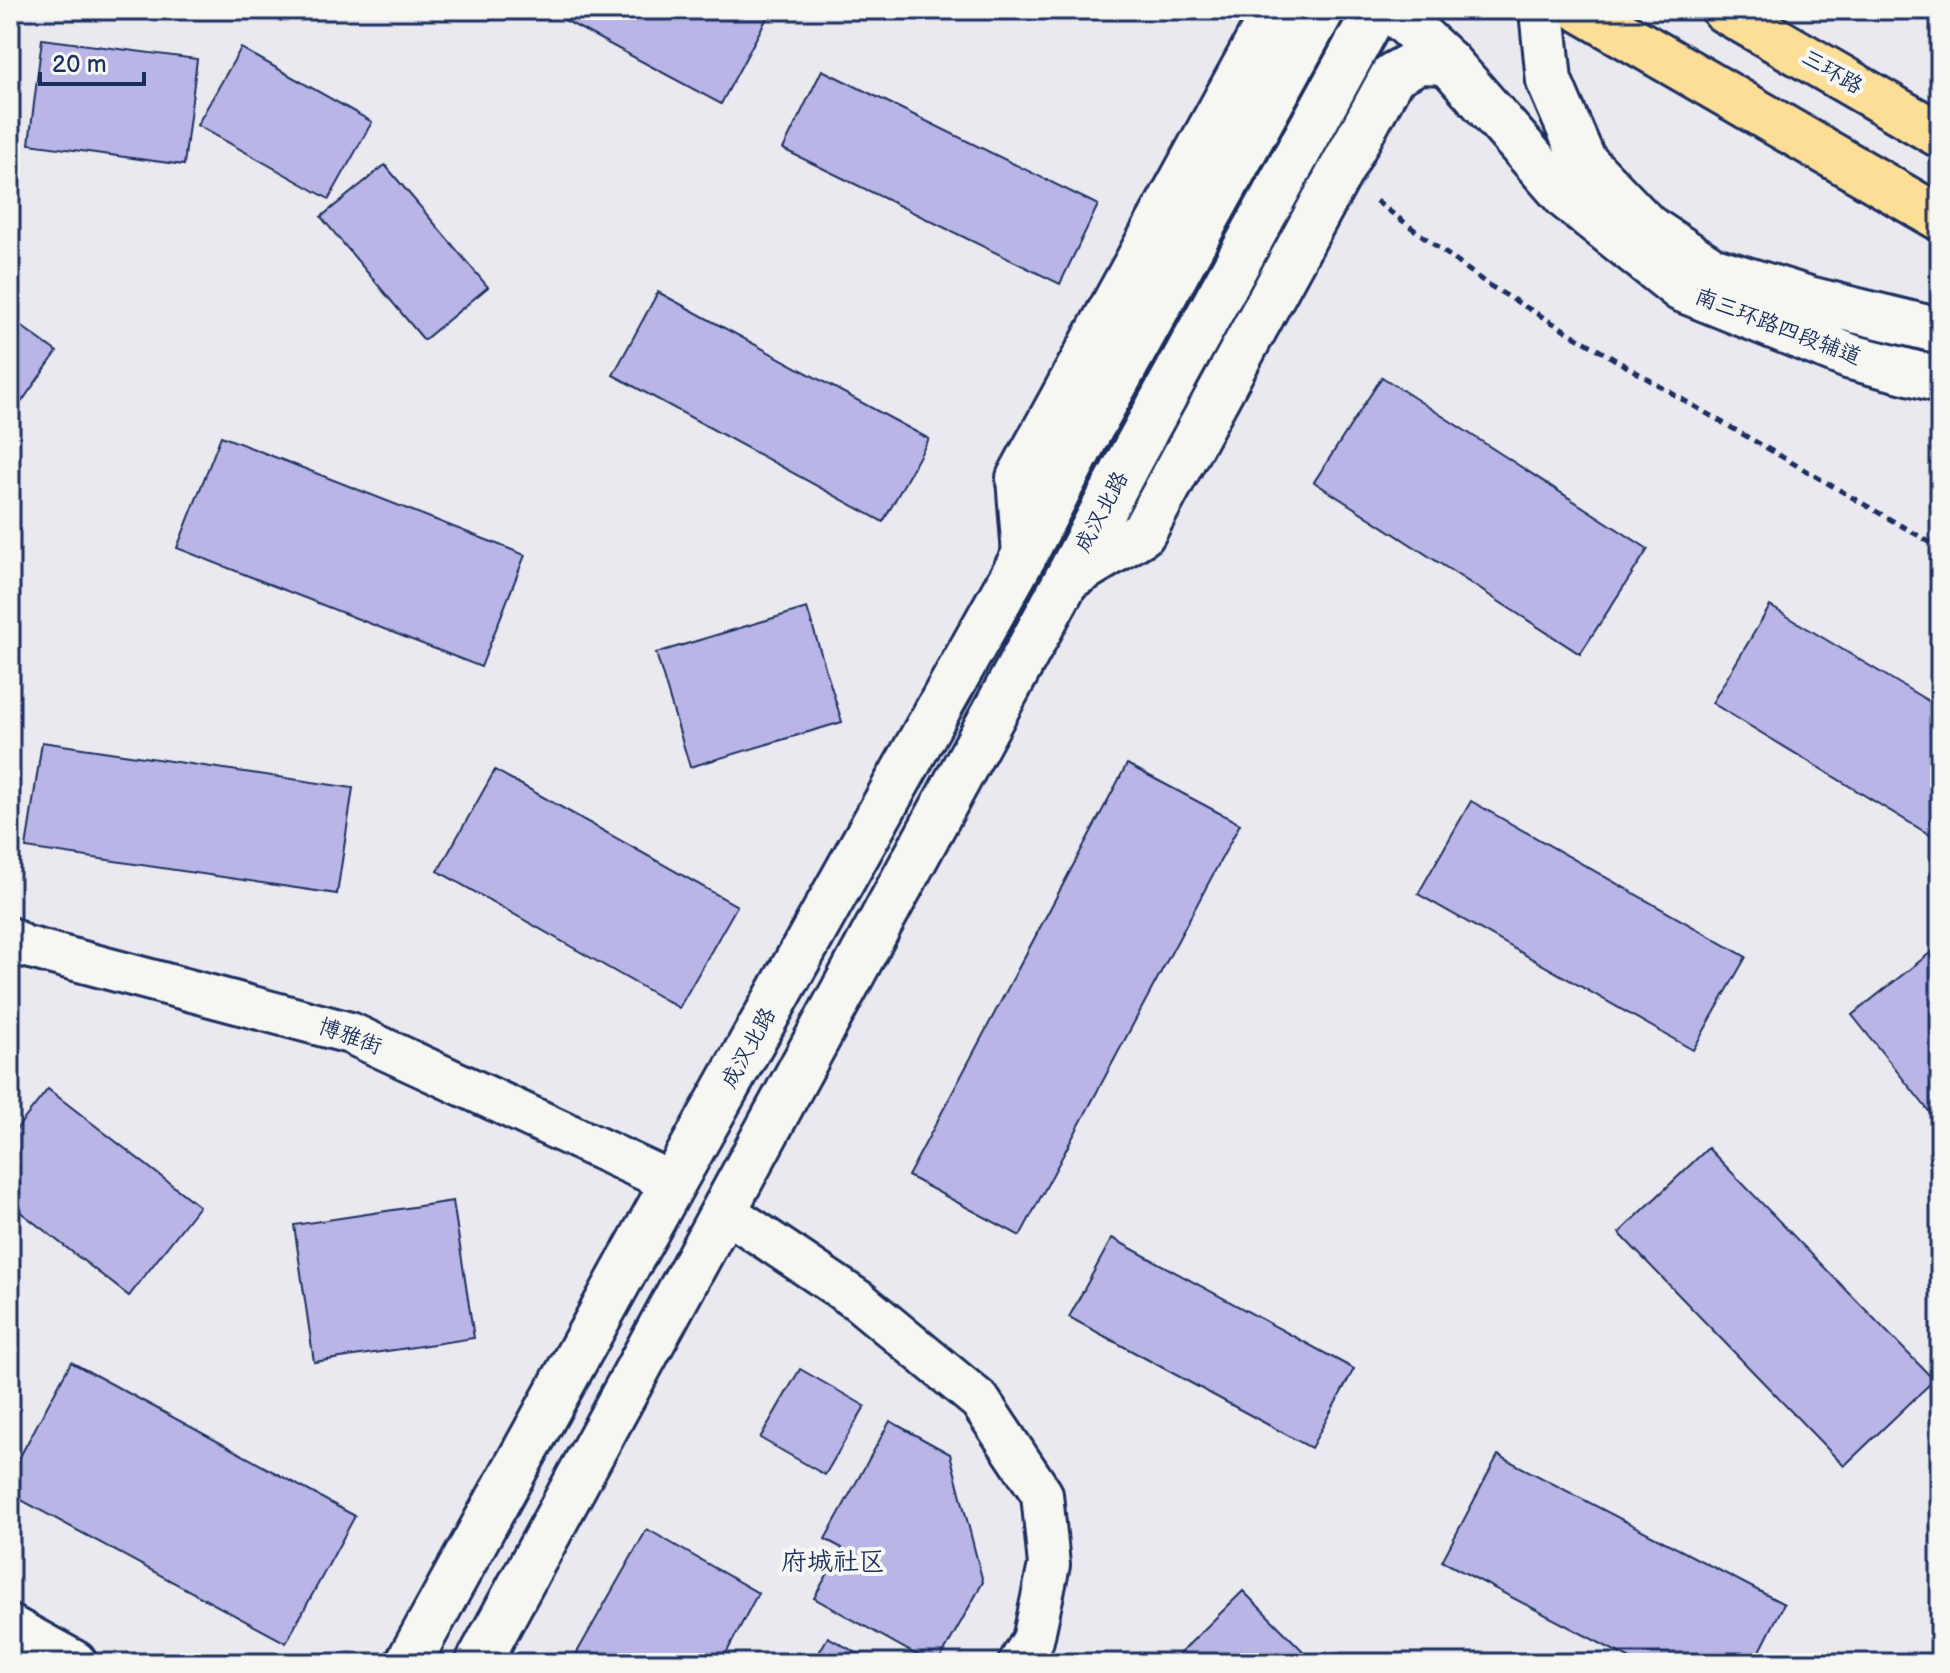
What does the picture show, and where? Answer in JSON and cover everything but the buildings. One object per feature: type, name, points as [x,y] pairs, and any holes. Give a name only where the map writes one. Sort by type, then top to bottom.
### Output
[{"type":"main road","name":"成汉北路","points":[[408,1663],[1025,554],[1088,433],[1322,10]]},
{"type":"main road","name":"成汉北路","points":[[478,1663],[1376,10]]},
{"type":"main road","name":"南三环路四段辅道","points":[[1389,10],[1448,62],[1567,198],[1681,289],[1851,357],[1940,380]]},
{"type":"main road","points":[[1067,579],[1143,533],[1393,75],[1395,19],[1389,10]]},
{"type":"main road","points":[[1542,10],[1549,81],[1583,160],[1647,227],[1711,269],[1809,299],[1940,331]]},
{"type":"main road","points":[[1581,10],[1940,218]]},
{"type":"main road","name":"三环路","points":[[1724,10],[1940,135]]},
{"type":"main road","points":[[1025,554],[1019,478],[1275,11]]},
{"type":"main road","points":[[1393,75],[1419,61],[1448,62]]},
{"type":"main road","points":[[10,1628],[74,1663]]},
{"type":"street","name":"博雅街","points":[[10,938],[23,946],[350,1033],[673,1183]]},
{"type":"street","points":[[725,1211],[859,1301],[980,1401],[1042,1494],[1049,1565],[1033,1640],[1019,1663]]},
{"type":"path","points":[[1376,201],[1487,284],[1940,548]]},
{"type":"district","name":"府城社区","points":[[833,1562]]}]
